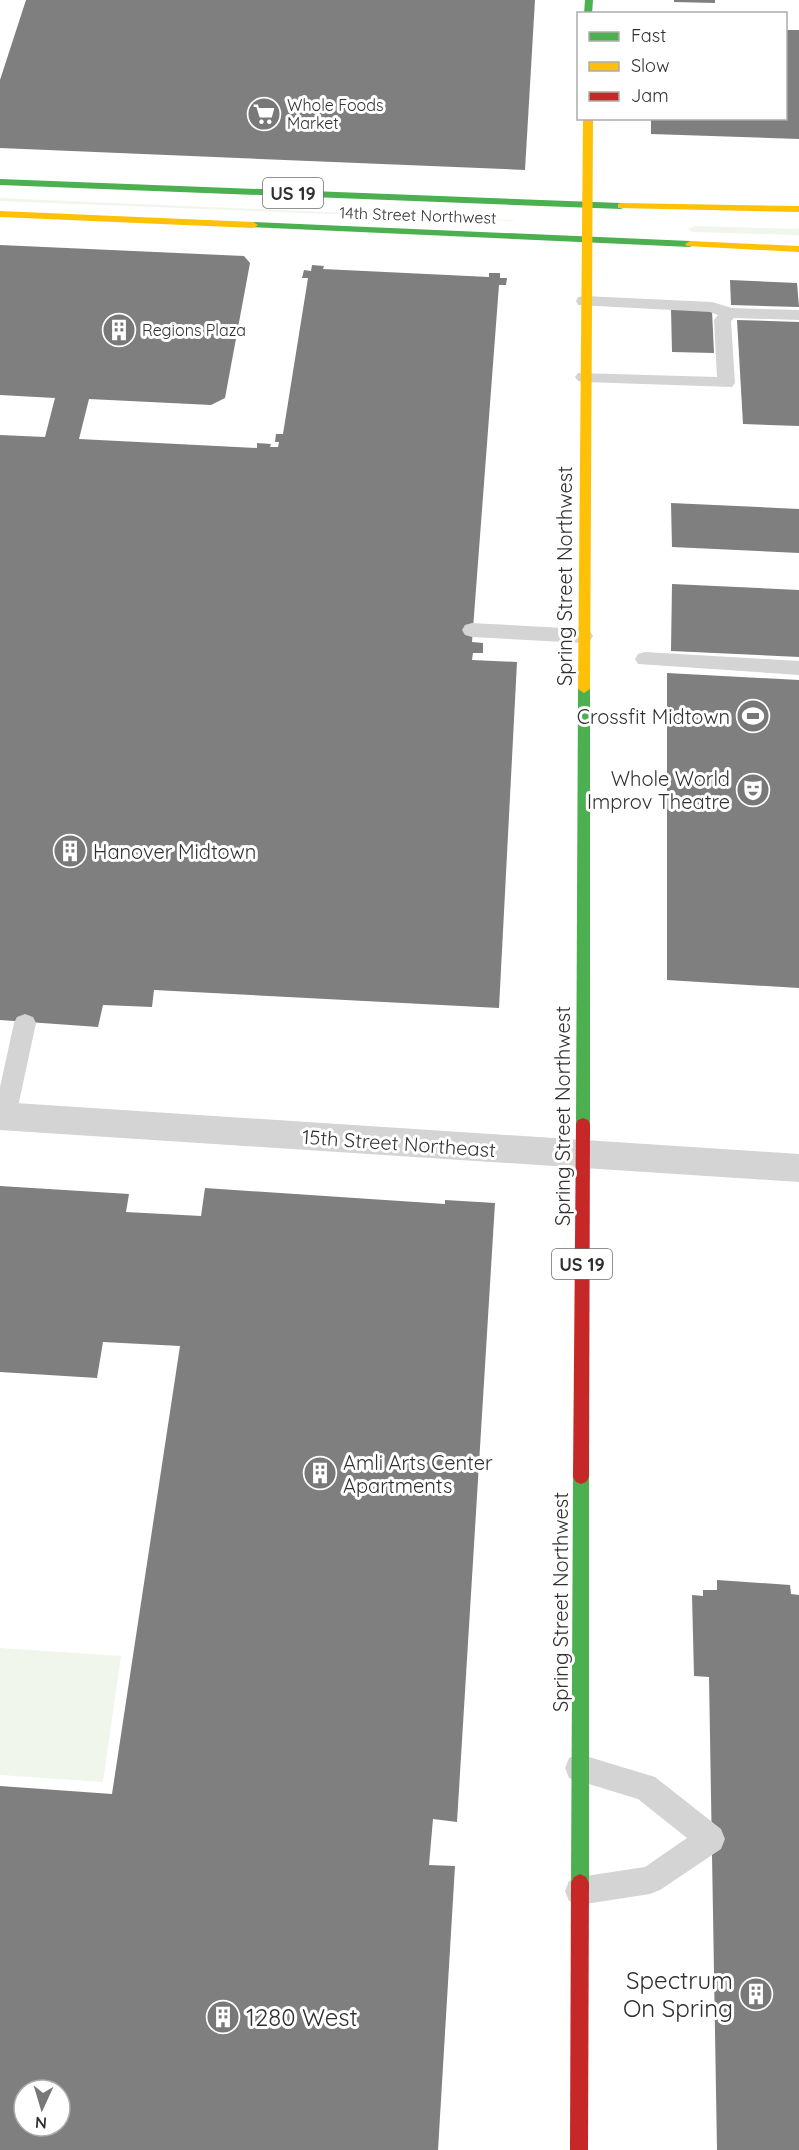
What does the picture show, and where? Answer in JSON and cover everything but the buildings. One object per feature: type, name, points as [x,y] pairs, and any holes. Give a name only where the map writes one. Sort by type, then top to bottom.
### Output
[{"type":"main road","name":"Spring Street Northwest","points":[[579,2150],[584,301],[588,120]]},
{"type":"main road","name":"14th Street Northwest","points":[[0,182],[587,205],[799,209]]},
{"type":"main road","name":"14th Street Northwest","points":[[0,214],[799,249]]},
{"type":"street","name":"15th Street Northeast","points":[[2,1116],[799,1168]]},
{"type":"lane","points":[[584,301],[712,307],[730,313],[799,315]]},
{"type":"lane","points":[[584,377],[726,383],[722,320],[730,313]]},
{"type":"lane","points":[[472,630],[583,636]]},
{"type":"lane","points":[[645,659],[799,668]]},
{"type":"lane","points":[[2,1116],[25,1023]]},
{"type":"lane","points":[[579,1768],[645,1787],[711,1839],[650,1880],[579,1891]]},
{"type":"shaded area","points":[[0,198],[513,220],[514,221],[0,201]]},
{"type":"shaded area","points":[[695,226],[799,229],[799,235],[692,232],[688,229]]},
{"type":"shaded area","points":[[0,1648],[121,1656],[103,1782],[0,1775]]},
{"type":"traffic: fast","points":[[588,12],[589,0]]},
{"type":"traffic: fast","points":[[0,182],[621,206]]},
{"type":"traffic: fast","points":[[253,225],[690,244]]},
{"type":"traffic: fast","points":[[583,1124],[584,689]]},
{"type":"traffic: fast","points":[[580,1883],[581,1477]]},
{"type":"traffic: slow","points":[[586,239],[588,120]]},
{"type":"traffic: slow","points":[[621,206],[799,209]]},
{"type":"traffic: slow","points":[[0,214],[253,225]]},
{"type":"traffic: slow","points":[[584,689],[586,239]]},
{"type":"traffic: slow","points":[[690,244],[799,249]]},
{"type":"traffic: jam","points":[[581,1477],[583,1124]]},
{"type":"traffic: jam","points":[[579,2150],[580,1883]]},
{"type":"place","name":"Whole Foods Market","points":[[264,114]]},
{"type":"place","name":"Regions Plaza","points":[[119,330]]},
{"type":"place","name":"Crossfit Midtown","points":[[753,716]]},
{"type":"place","name":"Whole World Improv Theatre","points":[[753,790]]},
{"type":"place","name":"Hanover Midtown","points":[[70,851]]},
{"type":"place","name":"Amli Arts Center Apartments","points":[[320,1473]]},
{"type":"place","name":"Spectrum On Spring","points":[[756,1994]]},
{"type":"place","name":"1280 West","points":[[223,2017]]}]
